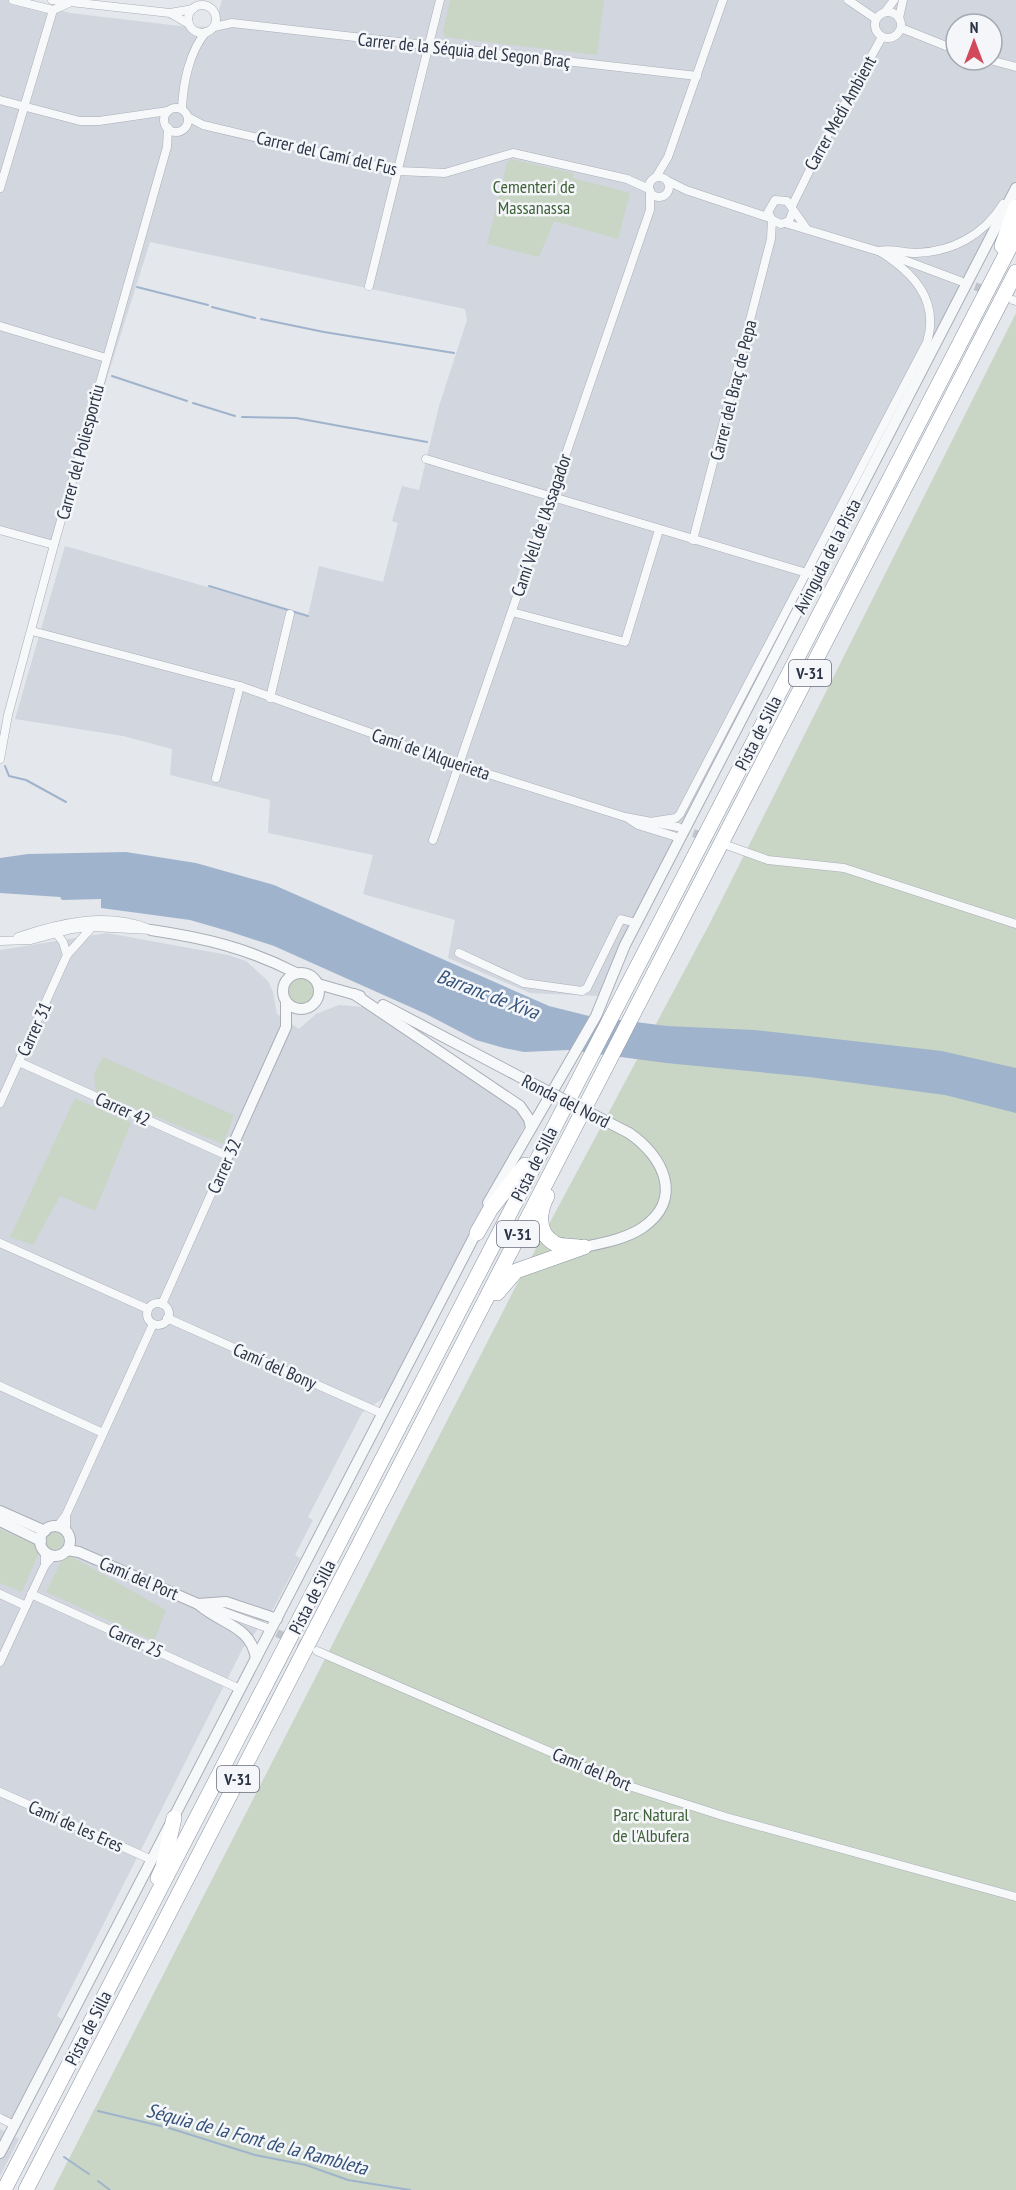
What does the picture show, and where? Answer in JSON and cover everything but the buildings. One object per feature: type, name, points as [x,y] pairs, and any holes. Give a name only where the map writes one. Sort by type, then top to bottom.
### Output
[{"type":"highway","points":[[980,301],[982,285],[1007,235],[1015,196]]},
{"type":"highway","name":"Pista de Silla","points":[[4,2190],[1016,235]]},
{"type":"highway","name":"Pista de Silla","points":[[26,2190],[612,1057],[1013,294],[1016,272]]},
{"type":"highway","points":[[570,1138],[539,1218],[544,1233],[555,1244],[584,1247]]},
{"type":"highway","points":[[477,1233],[490,1210],[522,1172],[532,1154],[546,1140]]},
{"type":"highway","points":[[470,1333],[485,1316],[500,1287],[516,1271],[584,1247]]},
{"type":"highway","points":[[130,1946],[135,1924],[163,1867],[174,1818]]},
{"type":"street","points":[[13,0],[53,10],[71,2]]},
{"type":"street","points":[[52,0],[170,13],[199,5],[214,12]]},
{"type":"street","points":[[170,110],[183,92],[195,49],[206,32],[214,27],[213,0]]},
{"type":"street","points":[[369,286],[440,0]]},
{"type":"street","points":[[654,178],[668,157],[723,0]]},
{"type":"street","points":[[848,0],[876,19]]},
{"type":"street","points":[[894,0],[876,19],[875,29],[882,37],[892,38],[901,28]]},
{"type":"street","points":[[901,28],[898,18],[903,0]]},
{"type":"street","points":[[195,49],[189,16],[199,5]]},
{"type":"street","points":[[0,188],[53,10]]},
{"type":"street","name":"Carrer de la Séquia del Segon Braç","points":[[214,12],[232,23]]},
{"type":"street","points":[[885,12],[898,18]]},
{"type":"street","points":[[170,13],[197,32],[206,32]]},
{"type":"street","name":"Carrer de la Séquia del Segon Braç","points":[[214,27],[232,23],[697,76]]},
{"type":"street","points":[[901,28],[944,45]]},
{"type":"street","name":"Carrer Medi Ambient","points":[[793,208],[798,190],[882,37]]},
{"type":"street","points":[[0,99],[80,121],[99,121],[152,115],[170,110],[185,113],[183,92]]},
{"type":"street","name":"Carrer del Poliesportiu","points":[[0,759],[8,715],[54,545],[167,147],[167,127],[164,118],[170,110]]},
{"type":"street","name":"Carrer del Camí del Fus","points":[[185,113],[203,125],[398,171],[445,173],[505,153],[513,153],[627,179],[664,195]]},
{"type":"street","name":"Carrer del Poliesportiu","points":[[167,147],[181,129],[185,113]]},
{"type":"street","points":[[152,115],[167,127],[181,129]]},
{"type":"street","name":"Carrer del Camí del Fus","points":[[181,129],[203,125]]},
{"type":"street","points":[[664,195],[670,188],[668,157]]},
{"type":"street","name":"Camí Vell de l'Assagador","points":[[433,840],[650,210],[650,190],[654,178]]},
{"type":"street","name":"Carrer del Camí del Fus","points":[[627,179],[668,180]]},
{"type":"street","points":[[668,180],[686,190],[749,210],[783,224],[806,228],[879,250],[960,281]]},
{"type":"street","points":[[664,195],[686,190]]},
{"type":"street","name":"Carrer Medi Ambient","points":[[783,200],[798,190]]},
{"type":"street","name":"Camí Vell de l'Assagador","points":[[650,210],[664,195]]},
{"type":"street","points":[[879,250],[915,253],[953,247],[981,231],[1015,196]]},
{"type":"street","name":"Avinguda de la Pista","points":[[0,2153],[477,1233],[485,1209],[596,1016],[636,923],[679,833],[705,789],[743,706],[1015,196]]},
{"type":"street","points":[[749,210],[769,206],[775,200],[783,200],[793,208],[806,228]]},
{"type":"street","points":[[769,206],[771,219]]},
{"type":"street","points":[[783,224],[789,220],[793,208]]},
{"type":"street","name":"Carrer del Braç de Pepa","points":[[693,540],[771,239],[771,219]]},
{"type":"street","name":"Carrer del Braç de Pepa","points":[[771,239],[783,224]]},
{"type":"street","name":"Avinguda de la Pista","points":[[811,575],[930,332],[928,307],[917,283],[900,264],[879,250]]},
{"type":"street","points":[[0,326],[106,358]]},
{"type":"street","points":[[426,459],[811,575]]},
{"type":"street","points":[[0,530],[54,545]]},
{"type":"street","points":[[512,612],[625,642],[659,530]]},
{"type":"street","points":[[270,698],[290,614]]},
{"type":"street","name":"Camí de l'Alquerieta","points":[[32,631],[240,686],[460,765],[625,817],[650,822],[679,833]]},
{"type":"street","points":[[216,778],[240,686]]},
{"type":"street","points":[[731,730],[743,706]]},
{"type":"street","name":"Avinguda de la Pista","points":[[650,822],[676,818],[680,814],[704,771],[731,730]]},
{"type":"street","points":[[704,771],[705,789]]},
{"type":"street","name":"Camí de l'Alquerieta","points":[[625,817],[638,825],[679,833]]},
{"type":"street","points":[[729,846],[768,860],[844,868],[1016,924]]},
{"type":"street","points":[[459,953],[524,982],[582,991],[587,988],[621,919],[636,923]]},
{"type":"street","points":[[11,940],[70,922],[94,920],[135,923],[151,930]]},
{"type":"street","points":[[0,940],[31,939],[92,927],[151,930],[210,939],[261,956],[296,973],[311,976],[318,984],[317,1000]]},
{"type":"street","name":"Carrer 31","points":[[0,1103],[68,956],[92,927]]},
{"type":"street","points":[[56,933],[63,942],[68,956]]},
{"type":"street","points":[[261,956],[275,967],[284,983],[283,993],[286,1002],[302,1010],[317,1000],[342,991]]},
{"type":"street","points":[[284,983],[296,973]]},
{"type":"street","name":"Ronda del Nord","points":[[318,984],[387,1006],[629,1133],[652,1151],[661,1163],[664,1173],[664,1197],[656,1215],[641,1228],[612,1240],[584,1247]]},
{"type":"street","points":[[354,994],[520,1106],[529,1119],[531,1128]]},
{"type":"street","name":"Carrer 32","points":[[286,1002],[286,1027]]},
{"type":"street","name":"Carrer 32","points":[[162,1304],[286,1027],[302,1010]]},
{"type":"street","name":"Carrer 42","points":[[18,1062],[228,1156]]},
{"type":"street","points":[[0,1243],[148,1309]]},
{"type":"street","points":[[153,1304],[162,1304],[167,1308],[168,1318],[160,1324],[153,1324],[147,1316],[148,1309],[153,1304]]},
{"type":"street","name":"Camí del Bony","points":[[168,1318],[383,1414]]},
{"type":"street","points":[[49,1554],[61,1555],[69,1546],[62,1529],[66,1515],[153,1324]]},
{"type":"street","points":[[0,1386],[103,1433]]},
{"type":"street","points":[[0,1511],[43,1536],[49,1554],[0,1662]]},
{"type":"street","points":[[0,1521],[43,1536],[62,1529]]},
{"type":"street","name":"Camí del Port","points":[[69,1546],[198,1604],[265,1627]]},
{"type":"street","points":[[0,1594],[26,1606]]},
{"type":"street","name":"Carrer 25","points":[[31,1594],[240,1689]]},
{"type":"street","name":"Camí del Port","points":[[198,1604],[226,1602],[276,1619]]},
{"type":"street","name":"Camí del Port","points":[[198,1604],[209,1614],[245,1634],[253,1642],[256,1658]]},
{"type":"street","name":"Camí del Port","points":[[317,1651],[629,1786],[726,1817],[1016,1896]]},
{"type":"street","name":"Camí de les Eres","points":[[0,1792],[152,1860]]},
{"type":"street","points":[[0,2118],[14,2126]]},
{"type":"shaded area","points":[[0,0],[27,0],[70,13],[180,26],[214,27],[222,0],[1016,0],[1016,184],[708,775],[598,996],[530,993],[448,958],[455,920],[363,894],[373,855],[268,833],[270,800],[170,775],[172,749],[123,736],[15,719],[65,546],[308,616],[319,566],[383,582],[398,523],[392,521],[402,486],[419,490],[439,406],[467,320],[465,309],[150,242],[53,549],[0,534]]},
{"type":"shaded area","points":[[107,933],[228,955],[246,961],[268,981],[273,992],[277,1014],[299,1029],[316,1014],[339,1005],[364,1007],[382,1015],[517,1111],[526,1123],[385,1397],[362,1413],[308,1517],[313,1520],[295,1555],[300,1558],[272,1611],[243,1648],[57,2016],[63,2020],[11,2120],[0,2113],[0,950]]},
{"type":"shaded area","points":[[0,2129],[19,2139],[0,2176]]},
{"type":"green space","points":[[450,0],[604,0],[597,55],[445,37],[443,31]]},
{"type":"green space","name":"Cementeri de Massanassa","points":[[511,159],[573,173],[573,178],[630,193],[618,239],[554,221],[539,257],[487,244],[507,163]]},
{"type":"green space","name":"Parc Natural de l'Albufera","points":[[1016,313],[1016,2190],[53,2190],[517,1284],[710,923]]},
{"type":"green space","points":[[301,978],[310,982],[314,991],[310,1000],[301,1004],[292,1000],[288,991],[292,982]]},
{"type":"green space","points":[[103,1057],[234,1115],[223,1144],[96,1092],[94,1074]]},
{"type":"green space","points":[[75,1098],[131,1123],[95,1211],[60,1196],[33,1245],[10,1237]]},
{"type":"green space","points":[[0,1529],[41,1547],[22,1592],[0,1583]]},
{"type":"green space","points":[[54,1532],[60,1535],[63,1541],[60,1547],[54,1550],[48,1547],[45,1541],[48,1535]]},
{"type":"green space","points":[[65,1553],[166,1610],[154,1641],[46,1592]]},
{"type":"water","name":"Barranc de Xiva","points":[[126,852],[196,863],[274,885],[549,1006],[589,1016],[667,1026],[755,1030],[942,1051],[1016,1068],[1016,1113],[945,1095],[809,1077],[666,1063],[568,1050],[524,1052],[504,1048],[476,1040],[426,1014],[274,946],[228,931],[190,920],[101,908],[101,899],[62,900],[60,897],[0,893],[0,858],[28,854]]},
{"type":"waterway","points":[[137,287],[208,305]]},
{"type":"waterway","points":[[212,307],[255,318]]},
{"type":"waterway","points":[[261,319],[324,332],[454,353]]},
{"type":"waterway","points":[[112,376],[187,401]]},
{"type":"waterway","points":[[193,403],[235,416]]},
{"type":"waterway","points":[[242,417],[296,418],[427,442]]},
{"type":"waterway","points":[[209,586],[308,616]]},
{"type":"waterway","points":[[5,766],[9,776],[26,780],[66,802]]},
{"type":"waterway","name":"Séquia de la Font de la Rambleta","points":[[98,2111],[169,2128],[255,2155],[306,2165],[348,2180],[410,2190]]},
{"type":"waterway","points":[[64,2157],[89,2174]]},
{"type":"waterway","points":[[98,2181],[110,2190]]},
{"type":"tunnel","points":[[964,282],[990,292]]},
{"type":"tunnel","points":[[682,829],[722,843]]},
{"type":"tunnel","points":[[266,1628],[307,1647]]}]
